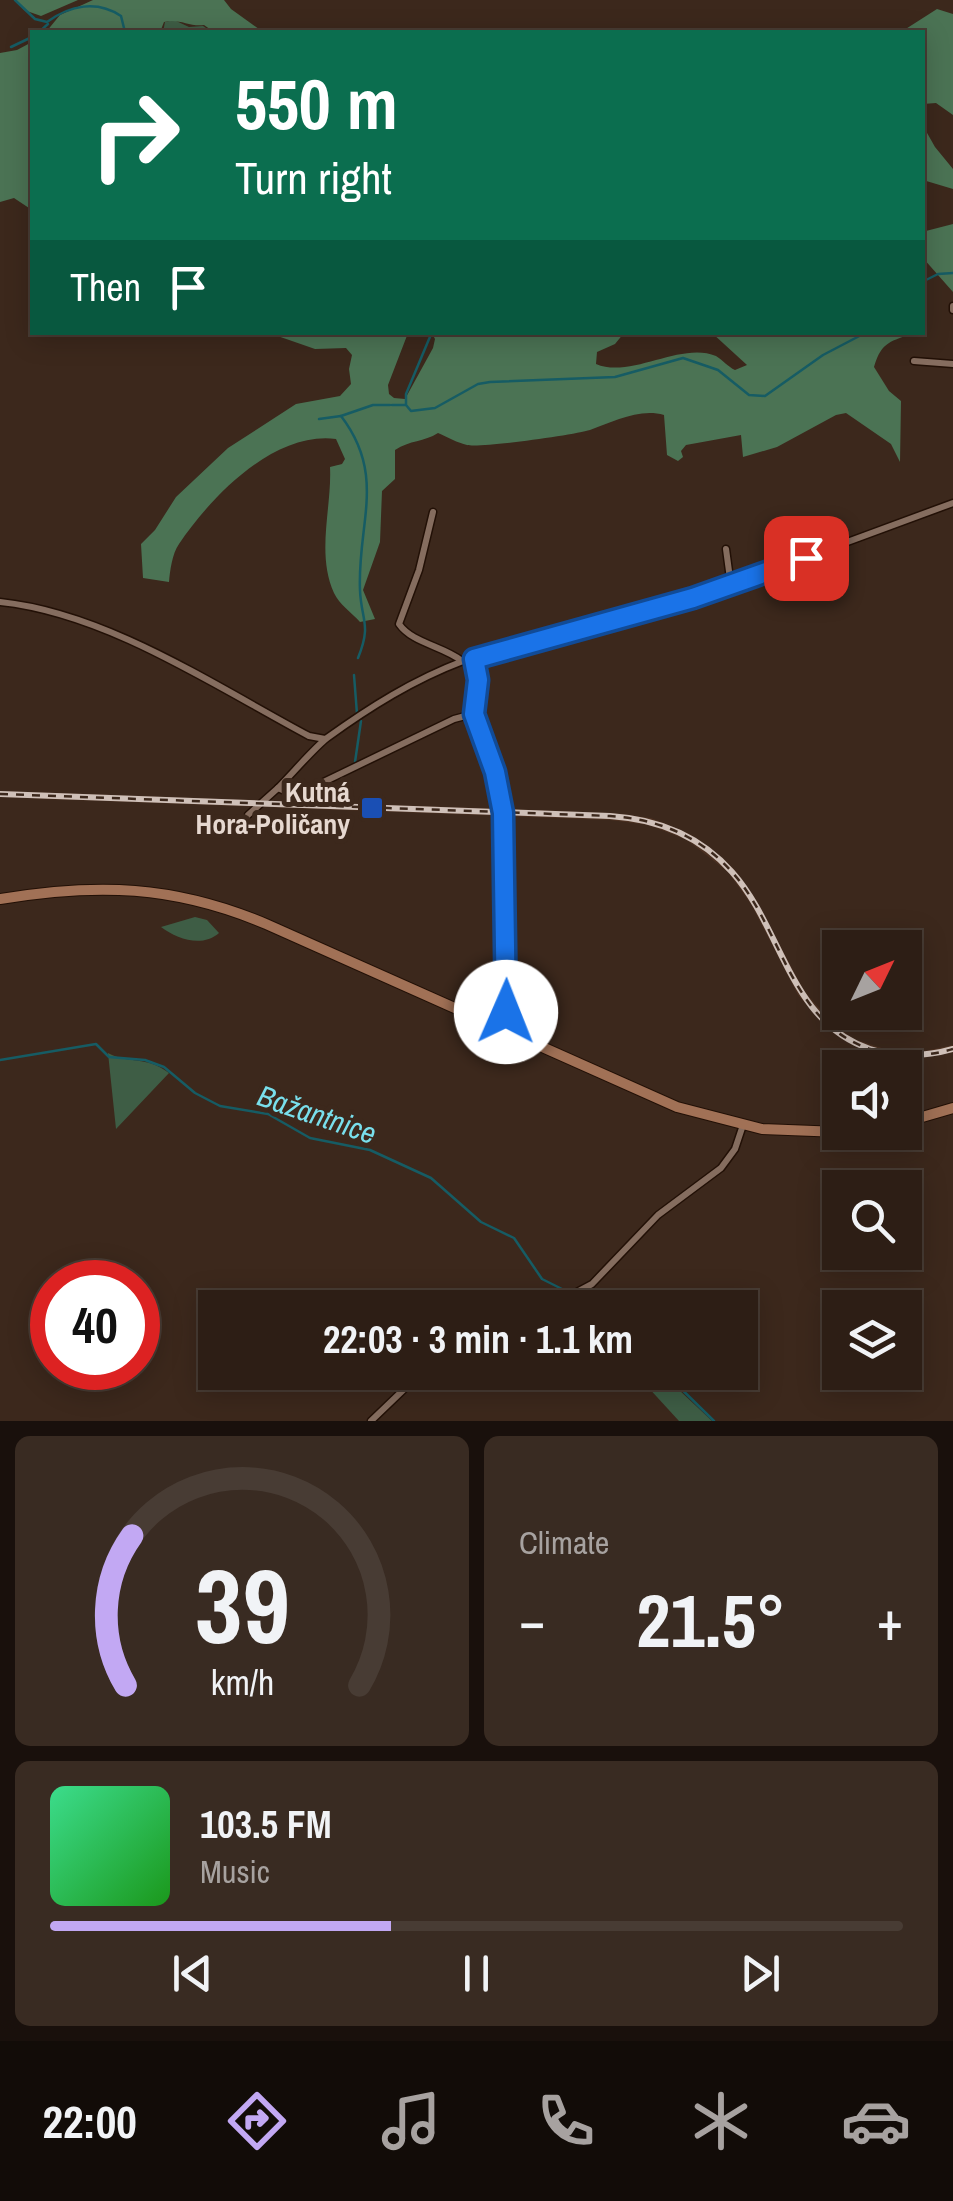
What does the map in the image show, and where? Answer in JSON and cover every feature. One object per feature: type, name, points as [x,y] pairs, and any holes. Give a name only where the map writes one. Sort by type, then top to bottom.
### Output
[{"type":"main road","points":[[0,900],[48,891],[107,888],[194,899],[260,921],[660,1100],[743,1126],[822,1132]]},
{"type":"main road","points":[[922,1117],[953,1108]]},
{"type":"street","points":[[914,360],[953,364]]},
{"type":"street","points":[[248,815],[326,738],[400,689],[463,662],[732,586],[953,503]]},
{"type":"street","points":[[433,512],[419,570],[399,624],[412,636],[446,649],[463,662]]},
{"type":"street","points":[[726,549],[732,586]]},
{"type":"street","points":[[0,602],[41,607],[80,619],[309,736],[326,738]]},
{"type":"street","points":[[474,659],[478,680],[474,714],[495,772],[503,813],[507,1003],[498,1028]]},
{"type":"street","points":[[278,788],[289,793],[307,790],[454,719],[474,714]]},
{"type":"street","points":[[581,1290],[592,1284],[651,1222],[720,1168],[735,1149],[743,1126]]},
{"type":"street","points":[[371,1421],[403,1390]]},
{"type":"shaded area","points":[[0,791],[611,813],[651,818],[690,834],[733,868],[756,900],[804,991],[822,1011],[822,1021],[798,995],[751,904],[728,872],[687,840],[649,825],[610,820],[0,797]]},
{"type":"shaded area","points":[[841,1030],[854,1039],[897,1050],[862,1049],[831,1031]]},
{"type":"shaded area","points":[[953,1045],[953,1052],[922,1058],[922,1052]]},
{"type":"green space","points":[[16,0],[78,0],[41,16],[24,10]]},
{"type":"green space","points":[[93,0],[224,0],[260,30],[211,30],[204,25],[169,21],[164,22],[161,30],[48,30],[60,15]]},
{"type":"green space","points":[[937,9],[953,14],[953,115],[936,103],[925,104],[925,30],[904,30]]},
{"type":"green space","points":[[174,20],[209,30],[163,30],[165,22]]},
{"type":"green space","points":[[30,43],[30,209],[14,198],[0,202],[0,53]]},
{"type":"green space","points":[[925,129],[953,169],[953,189],[925,181]]},
{"type":"green space","points":[[953,224],[953,292],[925,260],[925,231]]},
{"type":"green space","points":[[275,335],[407,335],[388,385],[389,394],[405,399],[433,348],[433,335],[622,335],[615,344],[597,352],[596,364],[625,367],[702,353],[716,356],[735,370],[747,365],[714,335],[906,335],[885,346],[874,367],[889,391],[901,401],[900,462],[891,444],[846,413],[777,447],[743,457],[741,435],[686,445],[678,461],[667,455],[664,415],[655,413],[626,417],[581,432],[490,445],[467,445],[438,433],[395,450],[395,479],[382,491],[380,542],[363,590],[375,619],[360,622],[336,597],[326,562],[330,467],[345,459],[336,439],[312,439],[267,457],[226,488],[179,544],[169,582],[143,578],[141,544],[176,497],[228,448],[296,404],[340,396],[351,384],[352,355],[346,348],[315,349]]},
{"type":"green space","points":[[195,917],[207,920],[219,933],[197,941],[161,927]]},
{"type":"green space","points":[[108,1053],[152,1064],[169,1073],[116,1129]]},
{"type":"green space","points":[[651,1390],[679,1390],[712,1421],[679,1421]]},
{"type":"waterway","points":[[15,0],[35,19],[47,22],[74,8],[103,8],[121,16],[124,30]]},
{"type":"waterway","points":[[41,30],[48,24]]},
{"type":"waterway","points":[[11,47],[30,38]]},
{"type":"waterway","points":[[925,280],[953,273]]},
{"type":"waterway","points":[[431,335],[406,394],[406,405],[411,411],[435,408],[478,384],[615,377],[683,358],[718,370],[749,395],[765,396],[823,355],[861,335]]},
{"type":"waterway","points":[[358,658],[365,629],[360,566],[366,480],[355,438],[341,416],[373,405],[390,405]]},
{"type":"waterway","points":[[392,405],[405,405]]},
{"type":"waterway","points":[[319,419],[341,416]]},
{"type":"waterway","points":[[354,675],[357,714]]},
{"type":"waterway","points":[[355,762],[361,721]]},
{"type":"waterway","name":"Bažantnice","points":[[0,1060],[96,1044],[109,1057],[145,1060],[164,1067],[195,1093],[220,1106],[268,1114],[310,1138],[370,1150],[431,1178],[481,1222],[514,1238],[542,1279],[564,1290]]},
{"type":"waterway","name":"Bažantnice","points":[[682,1390],[714,1421]]},
{"type":"railway","points":[[0,794],[610,816],[645,821],[692,839],[732,872],[764,920],[804,996],[821,1018],[843,1036],[891,1054],[922,1055],[953,1049]]},
{"type":"place","name":"Kutná Hora-Poličany","points":[[372,808]]},
{"type":"route","points":[[506,1012],[503,813],[495,772],[474,714],[478,680],[474,659],[693,598],[806,558]]}]
